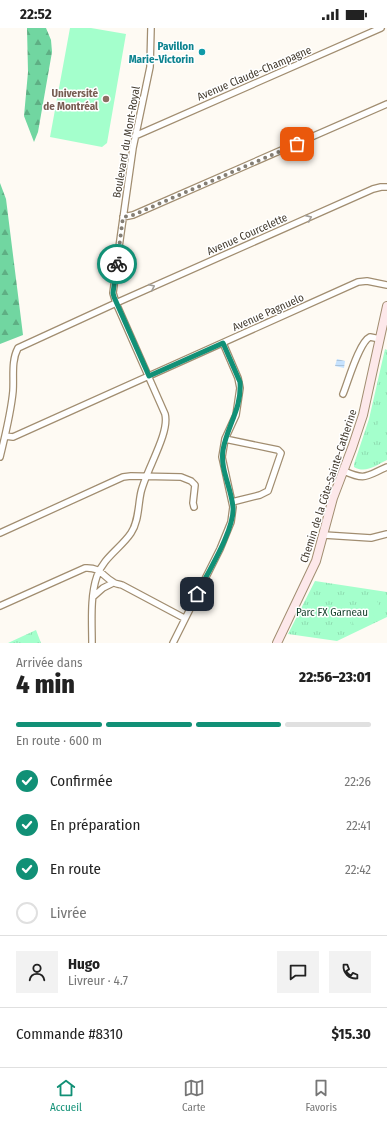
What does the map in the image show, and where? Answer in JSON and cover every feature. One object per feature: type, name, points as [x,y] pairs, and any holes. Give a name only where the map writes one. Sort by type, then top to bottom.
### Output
[{"type":"main road","name":"Chemin de la Côte-Sainte-Catherine","points":[[277,643],[316,561],[333,498],[363,415],[387,306]]},
{"type":"street","name":"Boulevard du Mont-Royal","points":[[99,570],[132,533],[146,477],[167,422],[165,414],[113,293],[135,136],[150,67],[151,28]]},
{"type":"street","name":"Avenue Claude-Champagne","points":[[135,136],[381,28]]},
{"type":"street","points":[[123,217],[133,215],[387,104]]},
{"type":"street","name":"Avenue Courcelette","points":[[116,303],[373,189],[387,187]]},
{"type":"street","name":"Avenue Pagnuelo","points":[[5,436],[13,437],[358,282],[367,281],[387,286]]},
{"type":"street","points":[[0,458],[13,390],[15,353],[18,348],[116,303]]},
{"type":"street","points":[[343,394],[357,357],[365,342],[370,338],[380,339]]},
{"type":"street","points":[[172,643],[230,526],[233,513],[222,457],[225,439],[236,415],[240,388],[238,378],[223,343]]},
{"type":"street","points":[[225,439],[278,450],[281,453],[268,491],[260,495],[232,502]]},
{"type":"street","points":[[344,471],[358,477],[363,477],[387,467]]},
{"type":"street","points":[[0,533],[127,476],[181,477],[191,481],[194,485],[194,507]]},
{"type":"street","points":[[324,535],[371,538],[387,534]]},
{"type":"street","points":[[0,606],[85,568],[99,570],[113,583],[119,584],[184,618]]},
{"type":"street","points":[[92,643],[94,596],[99,570]]},
{"type":"street","points":[[94,596],[103,588],[113,583]]},
{"type":"green space","points":[[27,28],[46,28],[51,40],[52,52],[38,132],[34,142],[24,116],[28,72]]},
{"type":"green space","points":[[70,28],[91,28],[126,34],[107,143],[102,147],[50,137]]},
{"type":"green space","points":[[0,183],[6,199],[23,335],[0,344]]},
{"type":"green space","points":[[385,349],[387,350],[387,460],[371,468],[363,470],[358,469],[354,467],[354,464],[369,419]]},
{"type":"green space","points":[[387,399],[387,429],[377,426]]},
{"type":"green space","name":"Parc FX Garneau","points":[[315,581],[387,592],[387,617],[337,641],[288,634]]},
{"type":"green space","points":[[375,597],[383,614],[375,618],[367,601]]},
{"type":"green space","points":[[366,602],[374,618],[366,622],[358,605]]},
{"type":"green space","points":[[355,607],[363,624],[355,627],[347,611]]},
{"type":"green space","points":[[345,612],[353,628],[345,632],[338,615]]},
{"type":"green space","points":[[36,630],[41,643],[8,643]]},
{"type":"water","points":[[337,359],[345,361],[344,368],[335,366]]},
{"type":"way so far","points":[[117,264],[123,217],[133,215],[297,144]]},
{"type":"place","name":"Pavillon Marie-Victorin","points":[[202,52]]},
{"type":"place","name":"Université de Montréal","points":[[106,99]]},
{"type":"route","points":[[117,264],[113,293],[114,297],[149,376],[223,343],[240,382],[236,415],[225,439],[222,457],[233,513],[220,549],[197,594]]}]
